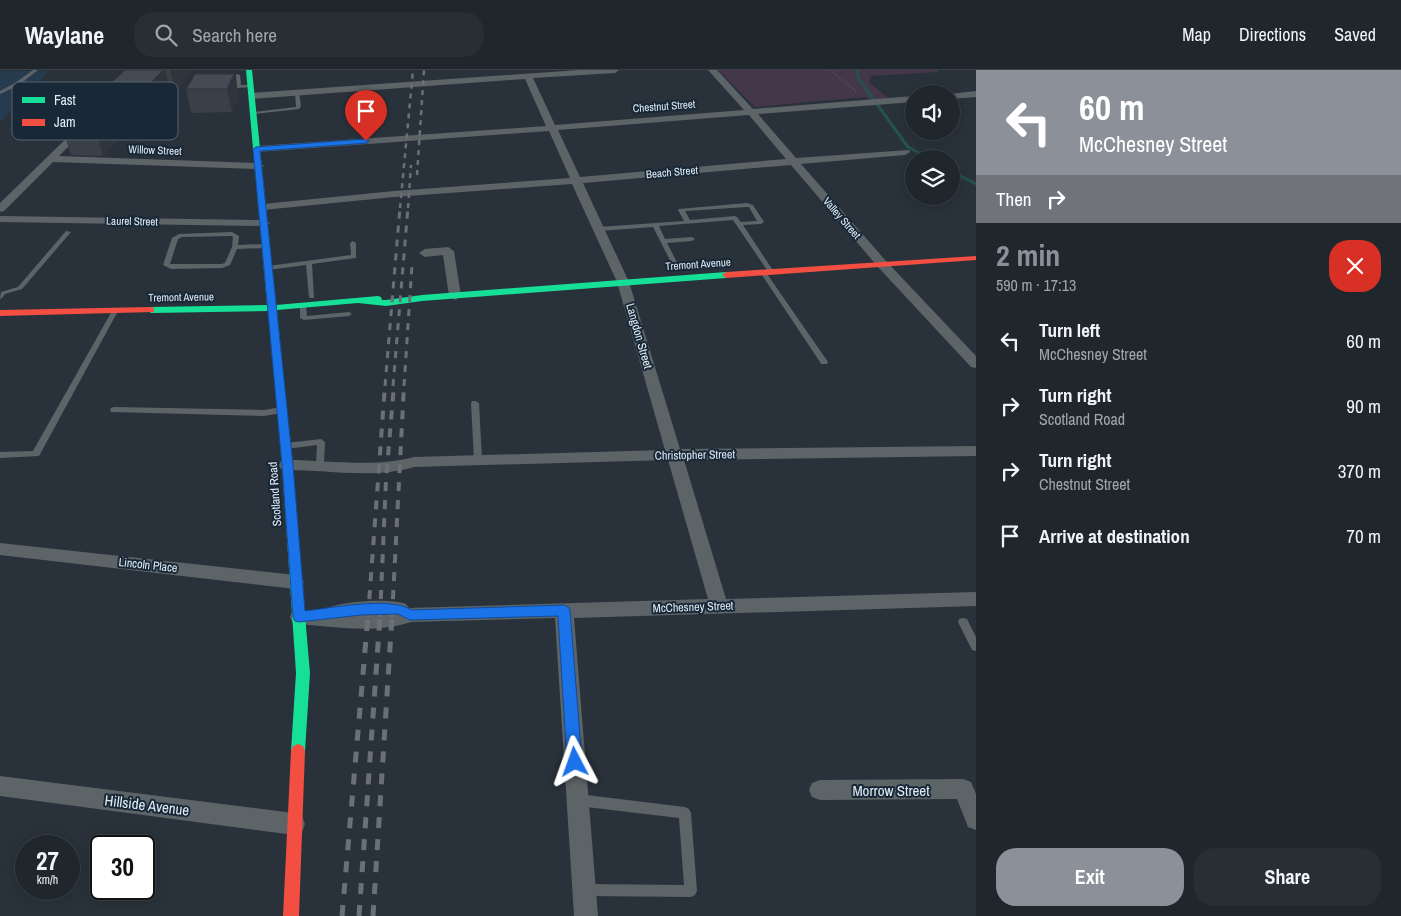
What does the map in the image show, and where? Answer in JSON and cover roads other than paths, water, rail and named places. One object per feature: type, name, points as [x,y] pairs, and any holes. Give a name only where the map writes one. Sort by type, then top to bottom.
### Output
[{"type":"main road","name":"Scotland Road","points":[[251,81],[287,465],[303,673],[294,824],[291,916]]},
{"type":"main road","name":"Tremont Avenue","points":[[0,313],[272,308],[362,302],[386,303],[422,298],[623,282],[976,258]]},
{"type":"street","points":[[251,81],[297,92],[429,85],[456,81],[615,70]]},
{"type":"street","name":"Valley Street","points":[[712,70],[751,112],[882,264],[976,364]]},
{"type":"street","name":"Langdon Street","points":[[528,76],[623,282],[719,606]]},
{"type":"street","points":[[972,94],[976,100]]},
{"type":"street","name":"Chestnut Street","points":[[256,149],[410,139],[905,100]]},
{"type":"street","points":[[0,209],[69,140]]},
{"type":"street","name":"Beach Street","points":[[263,207],[422,195],[905,152]]},
{"type":"street","name":"Willow Street","points":[[50,159],[258,166]]},
{"type":"street","name":"Laurel Street","points":[[0,219],[264,222]]},
{"type":"street","points":[[425,253],[448,251],[455,296]]},
{"type":"street","name":"Christopher Street","points":[[287,465],[407,465],[414,462],[674,455],[976,451]]},
{"type":"street","name":"Lincoln Place","points":[[0,549],[295,582]]},
{"type":"street","name":"McChesney Street","points":[[299,617],[362,622],[400,620],[410,615],[976,599]]},
{"type":"street","points":[[564,610],[586,916]]},
{"type":"street","name":"Hillside Avenue","points":[[0,786],[294,824]]},
{"type":"street","name":"Morrow Street","points":[[820,790],[963,789],[976,818]]},
{"type":"lane","points":[[20,82],[36,70]]},
{"type":"lane","points":[[238,75],[238,87]]},
{"type":"lane","points":[[238,87],[231,78],[238,75],[251,81]]},
{"type":"lane","points":[[238,87],[251,81]]},
{"type":"lane","points":[[0,93],[12,87]]},
{"type":"lane","points":[[254,112],[290,110],[299,106],[297,92]]},
{"type":"lane","points":[[688,222],[681,210],[747,205],[751,206],[761,222],[739,224]]},
{"type":"lane","points":[[599,229],[735,218],[824,362]]},
{"type":"lane","points":[[656,225],[676,266]]},
{"type":"lane","points":[[0,297],[2,293],[20,288],[68,232]]},
{"type":"lane","points":[[216,234],[236,236],[234,248],[228,264],[222,266],[171,267],[166,264],[175,238],[180,235],[216,234]]},
{"type":"lane","points":[[663,242],[692,239]]},
{"type":"lane","points":[[268,268],[354,257],[353,242]]},
{"type":"lane","points":[[234,248],[266,246]]},
{"type":"lane","points":[[309,262],[312,296]]},
{"type":"lane","points":[[303,306],[304,318],[349,314]]},
{"type":"lane","points":[[0,455],[36,454],[115,311]]},
{"type":"lane","points":[[476,403],[478,460]]},
{"type":"lane","points":[[114,410],[264,413],[282,410]]},
{"type":"lane","points":[[285,446],[321,442],[320,464]]},
{"type":"lane","points":[[963,622],[976,647]]},
{"type":"lane","points":[[578,800],[685,813],[691,891],[584,890]]},
{"type":"waterway","points":[[857,70],[858,78],[908,147],[914,150]]},
{"type":"waterway","points":[[960,176],[976,184]]},
{"type":"railway","points":[[400,208],[413,70]]},
{"type":"railway","points":[[417,175],[424,70]]},
{"type":"railway","points":[[408,208],[411,165]]},
{"type":"railway","points":[[385,386],[400,207]]},
{"type":"railway","points":[[393,386],[408,207]]},
{"type":"railway","points":[[404,386],[412,265]]},
{"type":"railway","points":[[368,617],[385,385]]},
{"type":"railway","points":[[380,617],[386,480],[394,385]]},
{"type":"railway","points":[[392,617],[404,385]]},
{"type":"railway","points":[[342,916],[368,616]]},
{"type":"railway","points":[[359,916],[380,616]]},
{"type":"railway","points":[[373,916],[392,616]]}]
